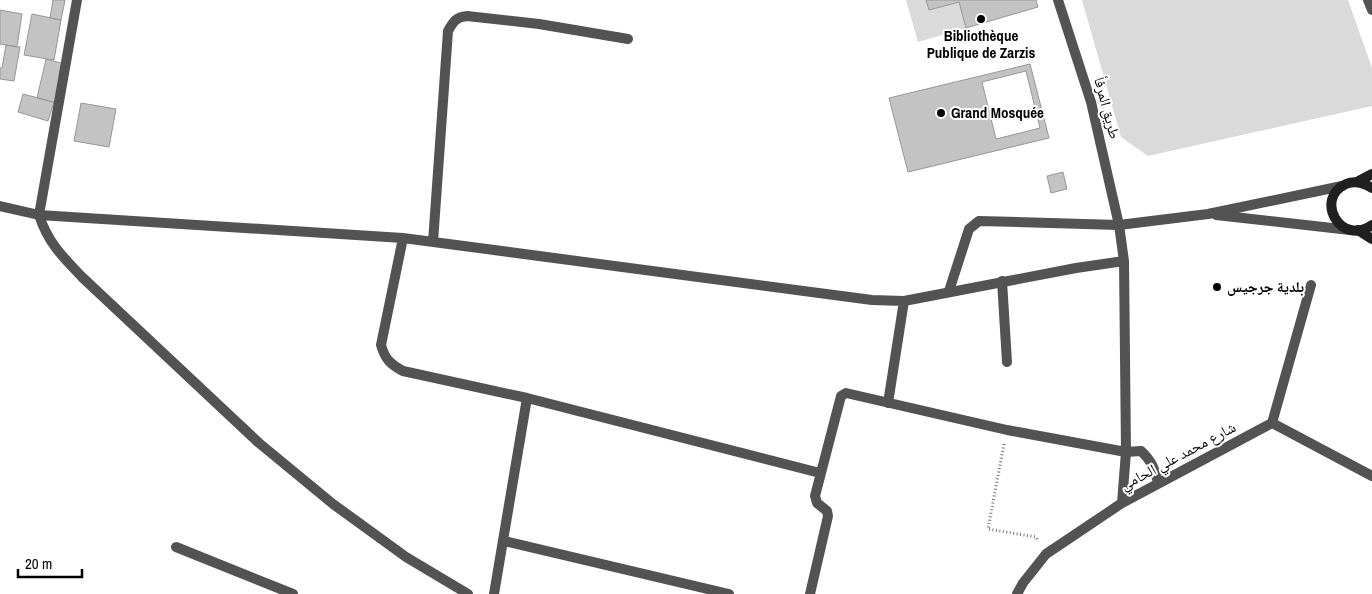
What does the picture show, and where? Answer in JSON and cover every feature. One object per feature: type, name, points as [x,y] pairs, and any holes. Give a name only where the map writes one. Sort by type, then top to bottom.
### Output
[{"type":"main road","points":[[1372,174],[1357,182],[1342,186],[1333,198],[1332,206],[1337,221],[1372,239]]},
{"type":"main road","points":[[1357,182],[1372,188]]},
{"type":"main road","points":[[1354,230],[1367,228],[1372,224]]},
{"type":"street","points":[[78,0],[39,215],[44,232],[56,250],[82,277],[259,443],[340,509],[406,557],[468,594]]},
{"type":"street","name":"طريق المرفأ","points":[[1058,0],[1092,102],[1119,225],[1124,261],[1126,452],[1122,503]]},
{"type":"street","points":[[1368,0],[1372,10]]},
{"type":"street","points":[[433,242],[448,31],[452,23],[459,17],[467,16],[540,24],[628,39]]},
{"type":"street","points":[[949,291],[969,229],[979,221],[1119,225],[1208,214],[1342,186]]},
{"type":"street","points":[[0,206],[39,215],[403,238],[872,300],[904,301],[1002,281],[1124,261]]},
{"type":"street","points":[[1208,214],[1354,230]]},
{"type":"street","points":[[403,238],[381,345],[384,356],[390,364],[403,371],[528,398],[820,473]]},
{"type":"street","points":[[1002,281],[1007,362]]},
{"type":"street","points":[[1311,285],[1272,423],[1372,476]]},
{"type":"street","points":[[888,403],[904,301]]},
{"type":"street","points":[[810,594],[828,516],[827,511],[815,500],[820,473],[843,394],[846,392],[1007,430],[1126,452],[1141,451],[1148,457],[1155,468],[1158,483]]},
{"type":"street","points":[[494,594],[528,398]]},
{"type":"street","name":"شارع محمد علي الحامي","points":[[1017,594],[1023,583],[1046,554],[1122,503],[1272,423]]},
{"type":"street","points":[[504,541],[729,594]]},
{"type":"street","points":[[176,547],[293,594]]},
{"type":"path","points":[[1007,430],[988,529],[1036,537],[1046,554]]},
{"type":"shaded area","points":[[906,0],[926,0],[929,10],[959,2],[966,28],[918,42]]},
{"type":"shaded area","points":[[1082,0],[1348,0],[1372,68],[1372,106],[1148,156],[1121,137]]},
{"type":"building","points":[[53,0],[65,0],[61,20],[50,18]]},
{"type":"building","name":"Bibliothèque Publique de Zarzis","points":[[926,0],[1036,0],[1038,7],[966,28],[959,2],[929,10]]},
{"type":"building","points":[[0,10],[22,14],[17,47],[0,44]]},
{"type":"building","points":[[32,14],[61,20],[54,60],[24,55]]},
{"type":"building","points":[[6,45],[20,47],[14,81],[0,79],[0,68],[2,68]]},
{"type":"building","points":[[46,59],[65,64],[56,103],[37,98]]},
{"type":"building","name":"Grand Mosquée","points":[[1030,64],[1049,138],[908,172],[889,98]],"holes":[[[1026,71],[1040,128],[996,139],[982,82]]]},
{"type":"building","points":[[23,94],[54,102],[48,121],[18,112]]},
{"type":"building","points":[[81,103],[116,109],[109,147],[74,141]]},
{"type":"building","points":[[1063,172],[1067,189],[1051,193],[1047,176]]},
{"type":"place","name":"Bibliothèque Publique de Zarzis","points":[[981,19]]},
{"type":"place","name":"Grand Mosquée","points":[[941,113]]},
{"type":"place","name":"بلدية جرجيس","points":[[1217,287]]}]
